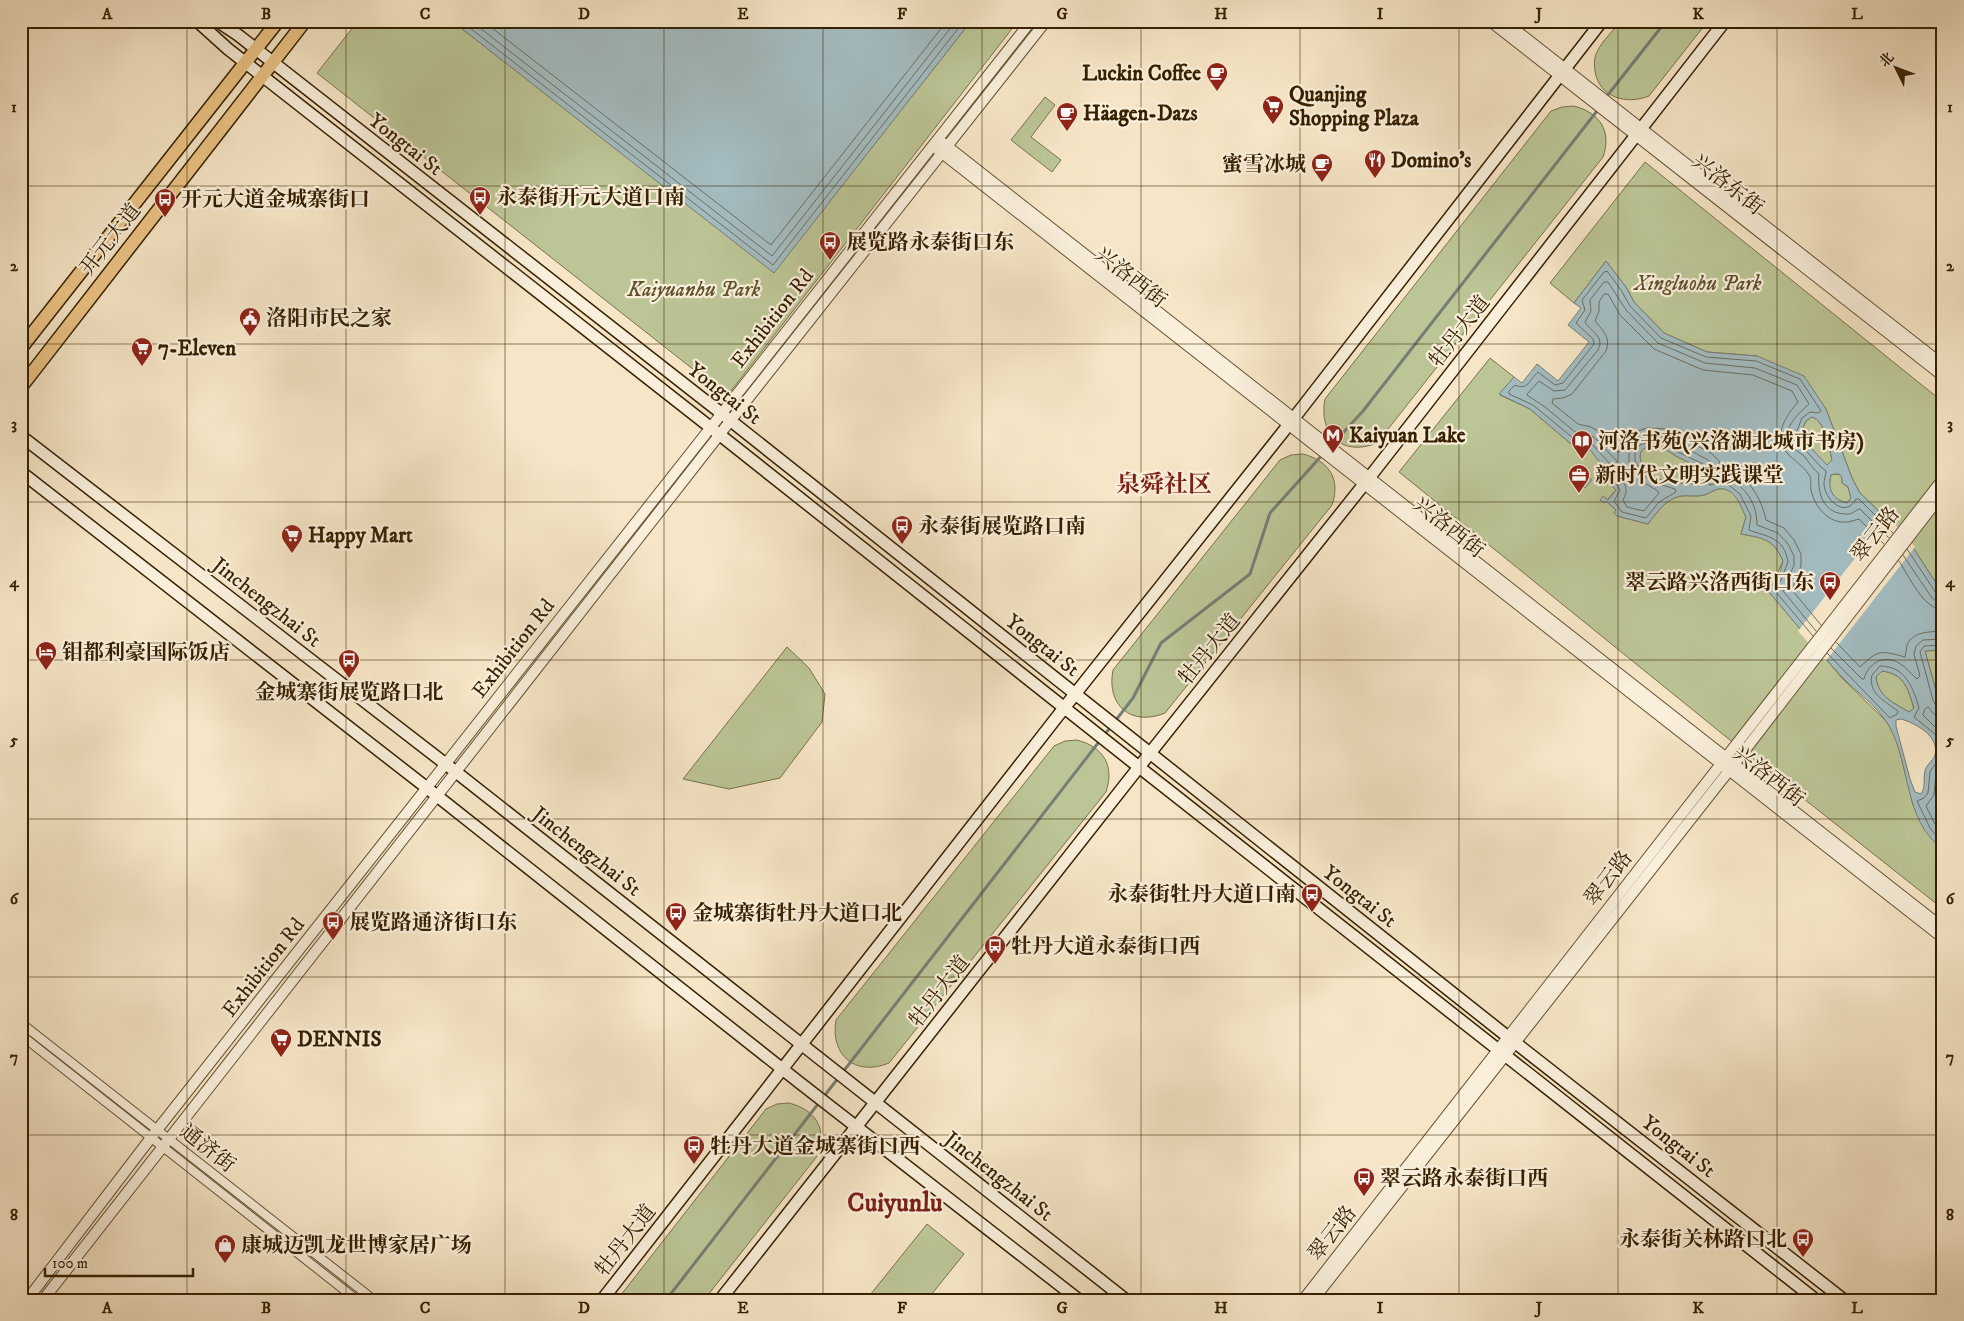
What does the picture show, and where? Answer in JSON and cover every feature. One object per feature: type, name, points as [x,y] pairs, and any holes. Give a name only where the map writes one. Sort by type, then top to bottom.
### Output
[{"type":"main road","name":"Yongtai St","points":[[197,21],[262,76],[710,426],[1064,708],[1816,1300]]},
{"type":"main road","name":"Yongtai St","points":[[217,21],[256,49],[721,413],[1512,1040],[1844,1300]]},
{"type":"main road","name":"开元大道","points":[[21,348],[278,21]]},
{"type":"main road","name":"开元大道","points":[[21,387],[305,21]]},
{"type":"main road","name":"牡丹大道","points":[[602,1300],[1064,708],[1292,421],[1602,21]]},
{"type":"main road","name":"牡丹大道","points":[[720,1300],[1150,753],[1367,481],[1725,21]]},
{"type":"main road","name":"Jinchengzhai St","points":[[21,436],[446,764],[1126,1300]]},
{"type":"main road","points":[[21,472],[427,788],[842,1117],[1078,1300]]},
{"type":"street","name":"Exhibition Rd","points":[[27,1300],[150,1139],[1031,21]]},
{"type":"street","name":"Exhibition Rd","points":[[43,1300],[720,434],[1046,21]]},
{"type":"street","name":"兴洛东街","points":[[1490,21],[1562,72],[1943,376]]},
{"type":"street","name":"兴洛东街","points":[[1504,21],[1562,72]]},
{"type":"street","name":"兴洛东街","points":[[1638,132],[1943,365]]},
{"type":"street","name":"兴洛西街","points":[[935,142],[1728,763],[1943,928]]},
{"type":"street","name":"翠云路","points":[[1303,1300],[1512,1040],[1728,763],[1921,513],[1943,479]]},
{"type":"street","name":"翠云路","points":[[1921,513],[1943,493]]},
{"type":"street","name":"兴洛西街","points":[[1728,763],[1943,938]]},
{"type":"street","name":"通济街","points":[[21,1023],[374,1300]]},
{"type":"street","name":"通济街","points":[[21,1035],[150,1139],[357,1300]]},
{"type":"street","name":"翠云路","points":[[1313,1300],[1502,1052]]},
{"type":"green space","name":"Kaiyuanhu Park","points":[[358,21],[452,21],[774,272],[971,21],[1018,21],[727,396],[317,73]]},
{"type":"green space","points":[[1621,21],[1708,21],[1649,96],[1632,100],[1615,97],[1602,88],[1595,69],[1595,56],[1599,48]]},
{"type":"green space","points":[[1045,97],[1055,105],[1031,137],[1061,160],[1052,172],[1011,140]]},
{"type":"green space","points":[[1574,106],[1591,113],[1602,124],[1606,139],[1603,157],[1377,443],[1365,447],[1354,447],[1344,445],[1336,440],[1329,432],[1325,423],[1325,399],[1551,111],[1562,107]]},
{"type":"green space","name":"Xingluohu Park","points":[[1645,162],[1943,402],[1943,594],[1914,549],[1860,493],[1852,478],[1826,409],[1757,356],[1707,352],[1664,333],[1634,302],[1626,287],[1606,261],[1574,303],[1550,283]]},
{"type":"green space","points":[[1490,358],[1514,377],[1500,395],[1530,409],[1571,444],[1585,445],[1608,468],[1616,490],[1606,501],[1616,510],[1617,516],[1648,524],[1666,503],[1680,496],[1701,496],[1716,490],[1726,489],[1735,496],[1746,517],[1741,534],[1762,538],[1772,544],[1783,561],[1769,592],[1842,678],[1888,723],[1897,740],[1913,805],[1938,846],[1943,849],[1943,909],[1751,757],[1399,472]]},
{"type":"green space","points":[[1812,417],[1820,423],[1828,441],[1832,460],[1826,466],[1811,448],[1798,437],[1806,421]]},
{"type":"green space","points":[[1649,446],[1662,447],[1701,469],[1704,471],[1704,479],[1699,484],[1669,482],[1656,478],[1650,474],[1640,460],[1641,452]]},
{"type":"green space","points":[[1303,454],[1320,461],[1331,472],[1335,487],[1332,505],[1165,713],[1153,717],[1142,717],[1132,715],[1124,710],[1117,703],[1113,693],[1113,670],[1280,460],[1291,455]]},
{"type":"green space","points":[[1839,474],[1842,478],[1842,483],[1848,487],[1851,498],[1847,503],[1834,497],[1830,489],[1831,475]]},
{"type":"green space","points":[[787,647],[809,668],[825,694],[822,722],[780,778],[729,789],[683,779]]},
{"type":"green space","points":[[1943,650],[1943,710],[1925,651]]},
{"type":"green space","points":[[1882,671],[1896,675],[1901,679],[1907,689],[1914,709],[1909,712],[1883,694],[1877,684],[1876,677]]},
{"type":"green space","points":[[1077,740],[1094,747],[1105,759],[1109,773],[1106,792],[889,1063],[877,1067],[866,1067],[856,1065],[848,1060],[841,1053],[837,1043],[835,1032],[836,1020],[1054,746],[1065,741]]},
{"type":"green space","points":[[789,1103],[806,1110],[817,1122],[821,1136],[818,1155],[704,1300],[617,1300],[766,1109],[777,1104]]},
{"type":"green space","points":[[927,1224],[964,1254],[927,1300],[866,1300]]},
{"type":"water","points":[[452,21],[971,21],[774,273]]},
{"type":"water","points":[[1606,261],[1626,287],[1634,302],[1664,333],[1707,352],[1757,356],[1804,376],[1826,409],[1852,478],[1860,493],[1914,549],[1943,594],[1943,650],[1925,651],[1943,710],[1943,849],[1930,837],[1914,808],[1901,757],[1889,726],[1873,706],[1841,676],[1769,592],[1780,572],[1783,561],[1772,544],[1762,538],[1741,534],[1746,517],[1735,496],[1725,489],[1719,489],[1701,496],[1680,496],[1670,500],[1662,507],[1648,524],[1617,516],[1614,513],[1616,510],[1606,501],[1604,503],[1600,500],[1603,496],[1608,500],[1616,490],[1609,484],[1608,471],[1591,450],[1583,445],[1571,444],[1530,409],[1499,394],[1514,377],[1522,383],[1537,364],[1558,381],[1589,342],[1568,325],[1581,308],[1574,303]],"holes":[[[1812,417],[1820,423],[1823,429],[1832,460],[1827,465],[1798,437],[1806,421]],[[1649,446],[1659,449],[1662,447],[1704,471],[1704,479],[1699,484],[1669,482],[1656,478],[1641,463],[1640,455]],[[1839,474],[1842,478],[1842,483],[1848,487],[1851,498],[1847,503],[1842,502],[1832,493],[1830,485],[1831,475]],[[1882,671],[1896,675],[1907,689],[1914,708],[1909,712],[1892,702],[1883,694],[1877,684],[1876,677]],[[1896,720],[1907,721],[1925,731],[1934,742],[1936,748],[1935,755],[1924,774],[1921,794],[1915,792],[1910,779]]]},
{"type":"water","points":[[1581,467],[1590,474],[1589,477],[1592,480],[1585,488],[1574,479],[1576,476],[1574,473]]},
{"type":"pier","points":[[1888,516],[1915,547],[1825,662],[1798,631]]},
{"type":"waterway","points":[[1607,96],[1666,21]]},
{"type":"waterway","points":[[1331,446],[1363,411],[1597,111]]},
{"type":"waterway","points":[[666,1300],[1133,698],[1161,643],[1250,574],[1270,513],[1323,454]]},
{"type":"place","name":"Luckin Coffee","points":[[1217,92]]},
{"type":"place","name":"Quanjing Shopping Plaza","points":[[1273,125]]},
{"type":"place","name":"Häagen-Dazs","points":[[1067,132]]},
{"type":"place","name":"Domino's","points":[[1375,179]]},
{"type":"place","name":"蜜雪冰城","points":[[1322,183]]},
{"type":"place","name":"永泰街开元大道口南","points":[[480,216]]},
{"type":"place","name":"开元大道金城寨街口","points":[[165,218]]},
{"type":"place","name":"展览路永泰街口东","points":[[830,261]]},
{"type":"place","name":"洛阳市民之家","points":[[250,337]]},
{"type":"place","name":"7-Eleven","points":[[142,367]]},
{"type":"place","name":"Kaiyuan Lake","points":[[1333,454]]},
{"type":"place","name":"河洛书苑(兴洛湖北城市书房)","points":[[1582,460]]},
{"type":"place","name":"新时代文明实践课堂","points":[[1579,494]]},
{"type":"place","name":"永泰街展览路口南","points":[[902,545]]},
{"type":"place","name":"Happy Mart","points":[[292,554]]},
{"type":"place","name":"翠云路兴洛西街口东","points":[[1830,601]]},
{"type":"place","name":"钼都利豪国际饭店","points":[[46,671]]},
{"type":"place","name":"金城寨街展览路口北","points":[[349,679]]},
{"type":"place","name":"永泰街牡丹大道口南","points":[[1312,913]]},
{"type":"place","name":"金城寨街牡丹大道口北","points":[[676,932]]},
{"type":"place","name":"展览路通济街口东","points":[[333,941]]},
{"type":"place","name":"牡丹大道永泰街口西","points":[[995,965]]},
{"type":"place","name":"DENNIS","points":[[281,1058]]},
{"type":"place","name":"牡丹大道金城寨街口西","points":[[694,1165]]},
{"type":"place","name":"翠云路永泰街口西","points":[[1364,1197]]},
{"type":"place","name":"永泰街关林路口北","points":[[1803,1258]]},
{"type":"place","name":"康城迈凯龙世博家居广场","points":[[225,1264]]},
{"type":"district","name":"泉舜社区","points":[[1164,484]]},
{"type":"district","name":"Cuiyunlu","points":[[895,1202]]}]
